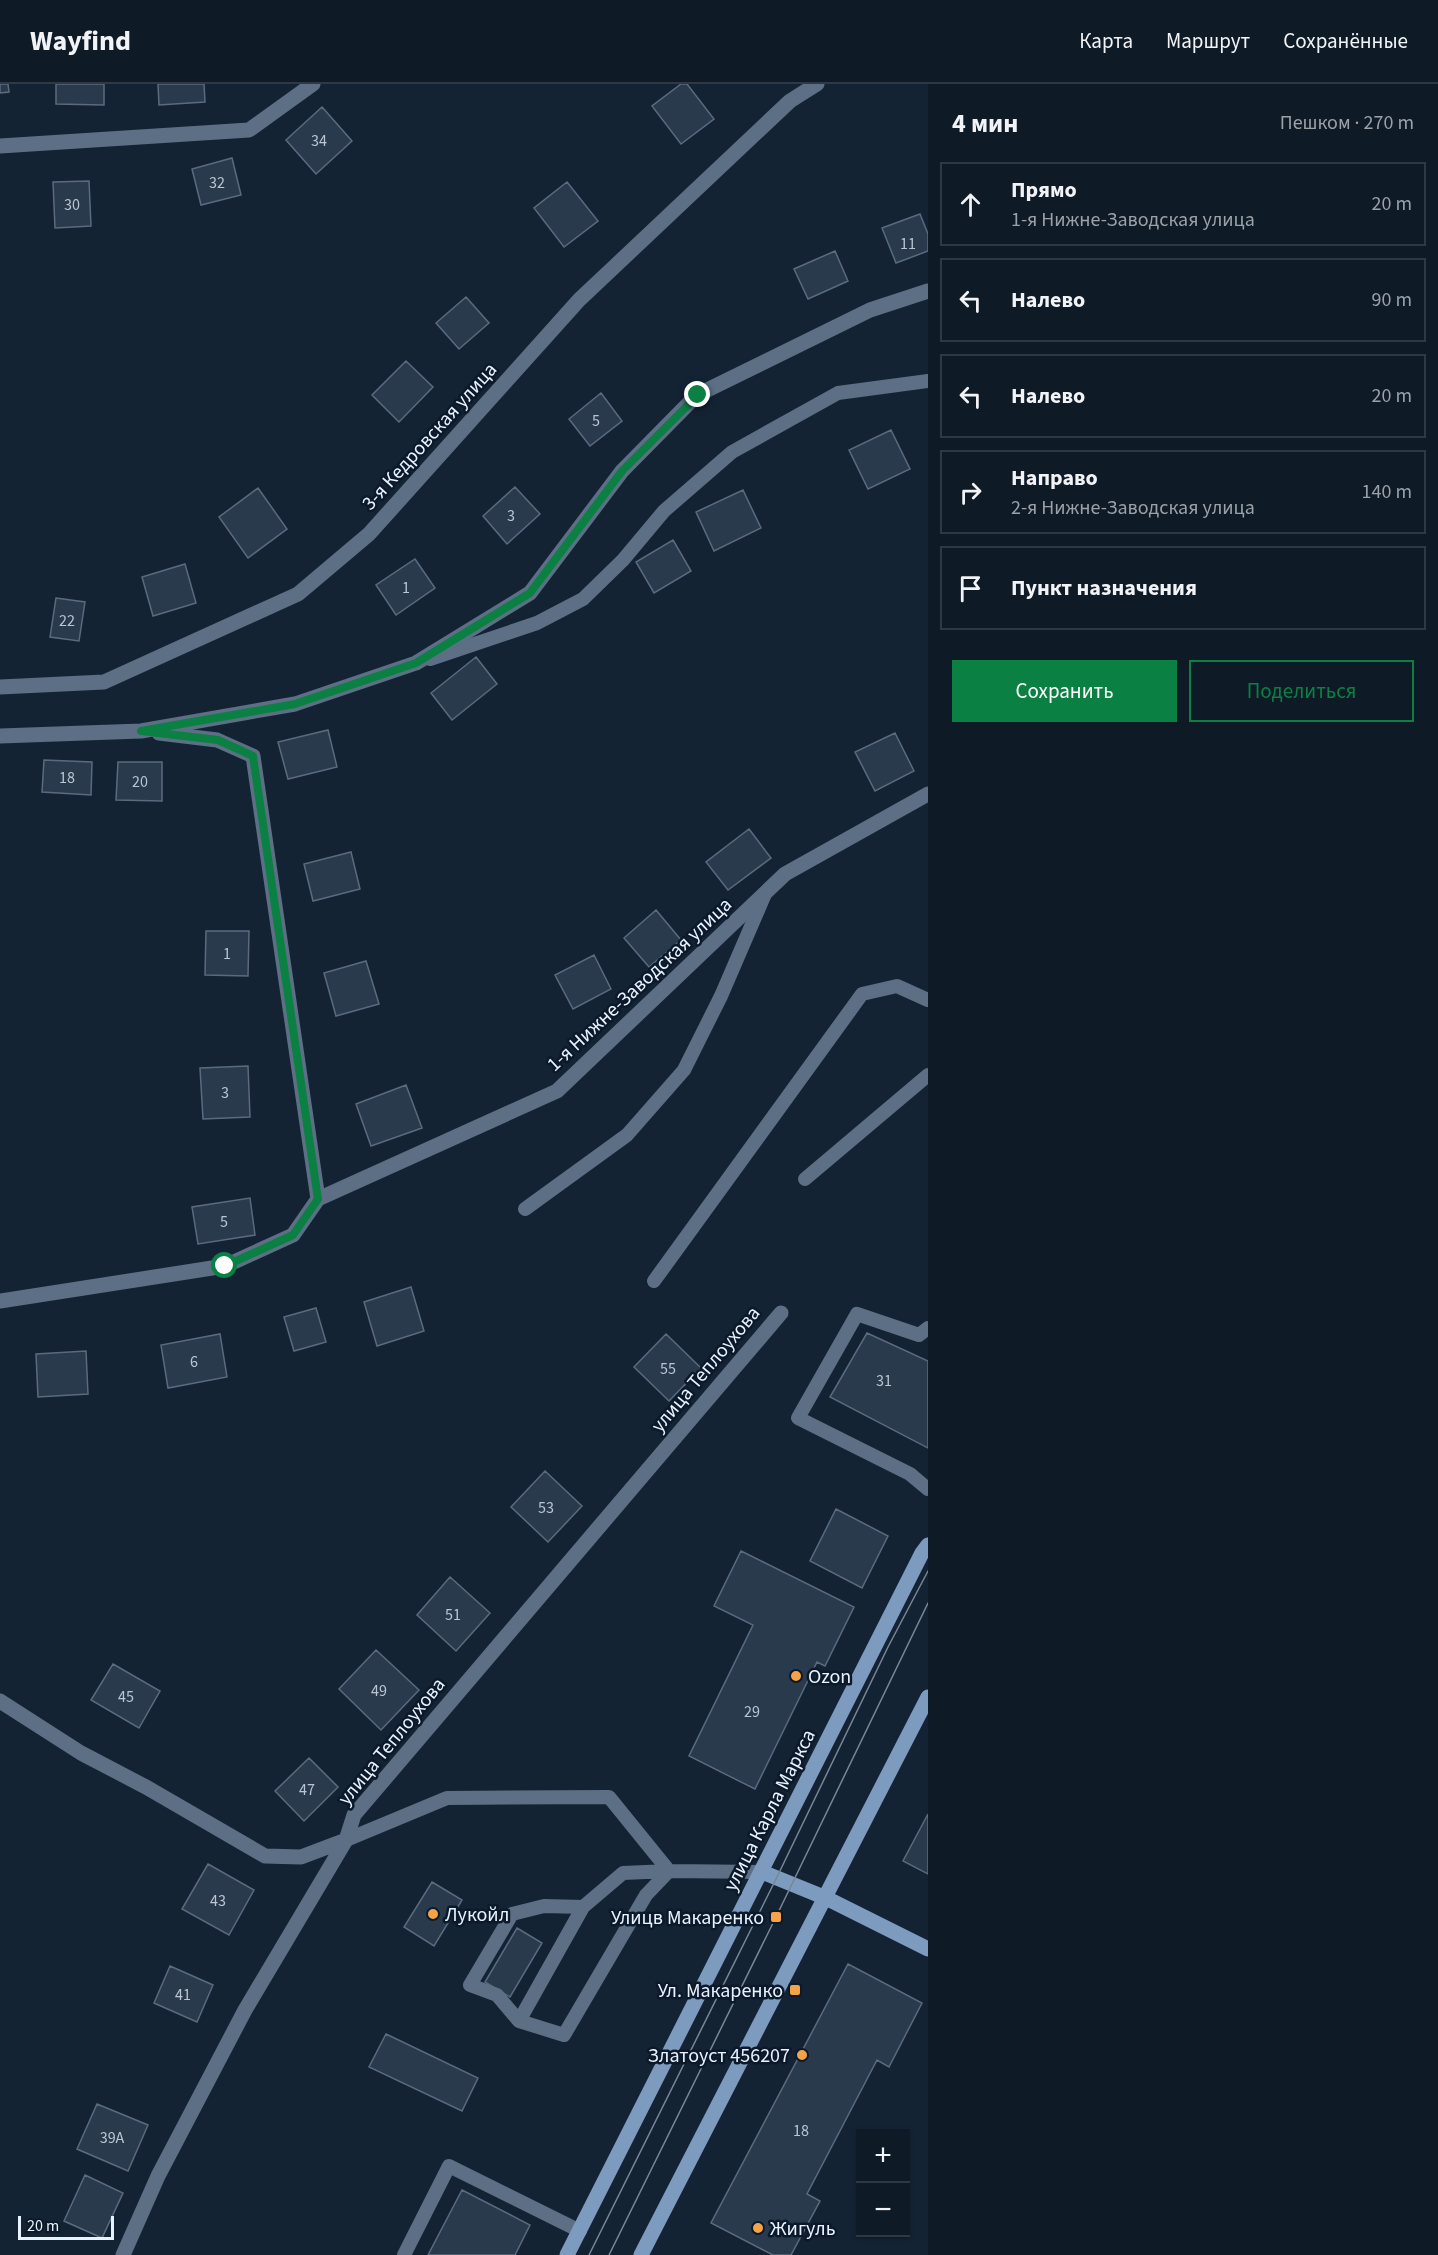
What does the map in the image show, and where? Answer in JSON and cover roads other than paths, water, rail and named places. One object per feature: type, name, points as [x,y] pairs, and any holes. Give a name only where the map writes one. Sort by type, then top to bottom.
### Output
[{"type":"main road","name":"улица Карла Маркса","points":[[567,2255],[928,1545]]},
{"type":"main road","points":[[640,2255],[928,1697]]},
{"type":"main road","points":[[762,1872],[826,1898],[928,1949]]},
{"type":"street","points":[[0,146],[249,130],[313,84]]},
{"type":"street","name":"3-я Кедровская улица","points":[[0,687],[104,682],[298,594],[369,534],[579,300],[790,101],[817,84]]},
{"type":"street","points":[[0,736],[141,731],[295,704],[416,663],[530,593],[622,471],[698,395],[870,310],[928,291]]},
{"type":"street","points":[[0,1301],[225,1266],[293,1235],[318,1199],[253,756],[218,740],[141,731]]},
{"type":"street","name":"1-я Нижне-Заводская улица","points":[[318,1199],[557,1091],[785,874],[928,794]]},
{"type":"street","name":"улица Теплоухова","points":[[123,2255],[158,2176],[245,2010],[346,1840],[354,1815],[781,1313]]},
{"type":"street","points":[[0,1701],[81,1753],[146,1787],[265,1856],[301,1857],[346,1840]]},
{"type":"lane","points":[[416,663],[537,622],[583,599],[623,560],[664,511],[732,452],[828,398],[838,393],[928,381]]},
{"type":"lane","points":[[525,1209],[627,1135],[684,1070],[721,996],[765,894]]},
{"type":"lane","points":[[654,1281],[862,994],[897,986],[928,1000]]},
{"type":"lane","points":[[805,1179],[928,1075]]},
{"type":"lane","points":[[928,1328],[919,1335],[857,1314],[798,1418],[910,1474],[928,1489]]},
{"type":"lane","points":[[346,1840],[447,1798],[609,1797],[669,1871]]},
{"type":"lane","points":[[583,1907],[544,1906],[512,1914],[470,1985],[497,1995],[519,2021],[564,2035],[646,1895],[669,1871]]},
{"type":"lane","points":[[519,2021],[583,1907],[623,1873],[762,1872]]},
{"type":"lane","points":[[404,2255],[449,2166],[580,2231]]},
{"type":"tram line","points":[[589,2255],[777,1877],[888,1647],[928,1571]]},
{"type":"tram line","points":[[609,2255],[928,1603]]},
{"type":"place","name":"Ozon","points":[[796,1676]]},
{"type":"place","name":"Лукойл","points":[[433,1914]]},
{"type":"place","name":"Улицв Макаренко","points":[[776,1917]]},
{"type":"place","name":"Ул. Макаренко","points":[[795,1990]]},
{"type":"place","name":"Златоуст 456207","points":[[802,2055]]},
{"type":"place","name":"Жигуль","points":[[758,2228]]}]
